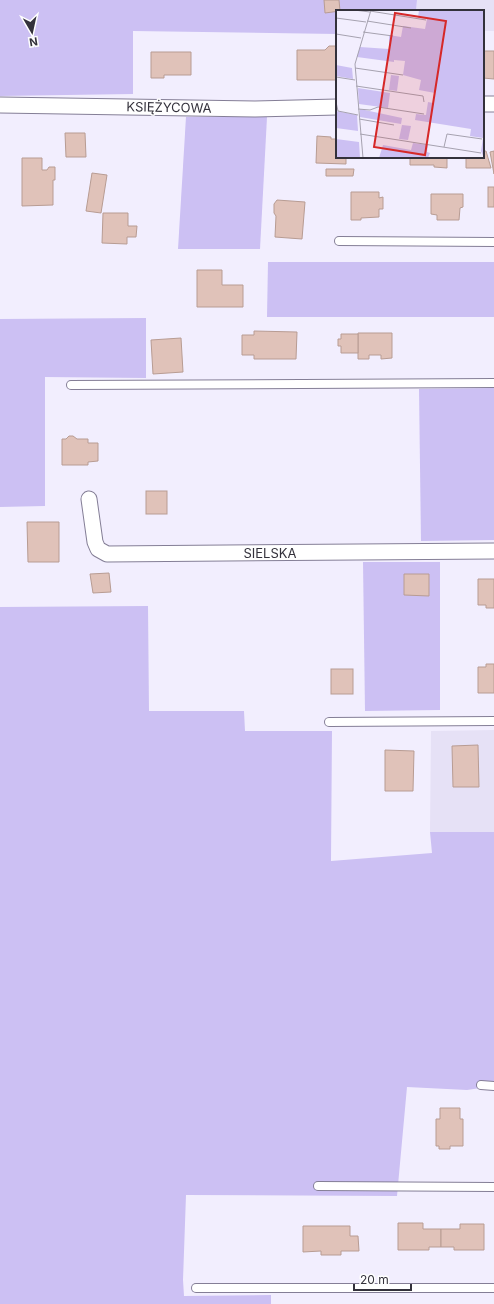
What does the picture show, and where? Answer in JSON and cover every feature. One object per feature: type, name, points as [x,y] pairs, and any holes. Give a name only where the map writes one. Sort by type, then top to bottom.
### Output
[{"type":"street","name":"KSIĘŻYCOWA","points":[[0,105],[255,109],[336,107]]},
{"type":"street","name":"SIELSKA","points":[[89,498],[95,542],[98,549],[107,554],[494,551]]},
{"type":"lane","points":[[339,242],[494,242]]},
{"type":"lane","points":[[71,385],[494,383]]},
{"type":"lane","points":[[329,722],[494,721]]},
{"type":"lane","points":[[481,1085],[494,1086]]},
{"type":"lane","points":[[318,1186],[494,1187]]},
{"type":"lane","points":[[196,1288],[494,1288]]},
{"type":"shaded area","points":[[0,0],[417,0],[416,10],[336,10],[336,34],[133,31],[133,94],[0,96]]},
{"type":"shaded area","points":[[417,0],[494,0],[494,31],[484,31],[484,10],[416,10]]},
{"type":"shaded area","points":[[186,117],[267,117],[260,249],[178,249]]},
{"type":"shaded area","points":[[268,262],[494,262],[494,317],[267,317]]},
{"type":"shaded area","points":[[146,318],[146,378],[45,377],[45,506],[0,507],[0,319]]},
{"type":"shaded area","points":[[494,388],[494,540],[421,541],[419,389]]},
{"type":"shaded area","points":[[363,562],[440,562],[440,710],[365,711]]},
{"type":"shaded area","points":[[148,606],[149,711],[244,711],[245,731],[332,731],[331,861],[432,853],[430,832],[494,832],[494,1086],[467,1090],[407,1087],[397,1196],[186,1195],[183,1280],[184,1296],[271,1295],[271,1304],[0,1304],[0,607]]},
{"type":"shaded area","points":[[494,730],[494,832],[430,832],[431,731]]},
{"type":"building","points":[[324,0],[339,0],[340,10],[325,13]]},
{"type":"building","points":[[329,46],[336,46],[336,80],[297,80],[297,50],[325,50]]},
{"type":"building","points":[[484,51],[494,51],[494,79],[484,78]]},
{"type":"building","points":[[151,52],[191,52],[191,75],[164,75],[164,78],[151,78]]},
{"type":"building","points":[[65,133],[85,133],[86,157],[66,157]]},
{"type":"building","points":[[317,136],[336,139],[336,158],[346,158],[346,164],[316,163]]},
{"type":"building","points":[[484,151],[486,151],[491,168],[466,168],[466,158],[484,158]]},
{"type":"building","points":[[494,151],[494,174],[490,152]]},
{"type":"building","points":[[22,158],[42,158],[42,170],[47,170],[49,167],[55,167],[55,180],[53,180],[53,205],[22,206]]},
{"type":"building","points":[[410,158],[447,158],[447,168],[434,167],[434,165],[410,165]]},
{"type":"building","points":[[326,169],[354,169],[353,176],[326,176]]},
{"type":"building","points":[[92,173],[107,175],[101,213],[86,211]]},
{"type":"building","points":[[488,187],[494,187],[494,207],[488,207]]},
{"type":"building","points":[[351,192],[379,192],[379,198],[383,197],[383,209],[379,209],[379,217],[351,220]]},
{"type":"building","points":[[431,194],[463,194],[463,207],[460,208],[459,220],[437,220],[437,215],[431,214]]},
{"type":"building","points":[[277,200],[305,202],[302,239],[275,237],[276,216],[274,213],[274,204]]},
{"type":"building","points":[[103,213],[128,213],[128,226],[137,226],[136,237],[127,237],[127,244],[102,243]]},
{"type":"building","points":[[197,270],[222,270],[222,285],[243,285],[243,307],[197,307]]},
{"type":"building","points":[[254,331],[297,332],[296,359],[254,359],[254,355],[242,355],[242,335],[254,335]]},
{"type":"building","points":[[358,333],[392,333],[392,358],[381,359],[381,355],[369,355],[369,359],[358,359]]},
{"type":"building","points":[[341,334],[358,334],[358,353],[341,353],[341,346],[338,346],[338,339],[341,339]]},
{"type":"building","points":[[181,338],[183,372],[153,374],[151,340]]},
{"type":"building","points":[[69,436],[73,436],[77,439],[88,439],[88,443],[98,443],[98,461],[88,462],[88,465],[62,465],[62,439],[66,439]]},
{"type":"building","points":[[146,491],[167,491],[167,514],[146,514]]},
{"type":"building","points":[[27,522],[59,522],[59,562],[28,562]]},
{"type":"building","points":[[109,573],[111,592],[93,593],[90,574]]},
{"type":"building","points":[[404,574],[429,574],[429,596],[404,595]]},
{"type":"building","points":[[478,579],[494,579],[494,608],[486,608],[486,605],[478,605]]},
{"type":"building","points":[[486,664],[494,664],[494,693],[478,693],[478,667],[486,667]]},
{"type":"building","points":[[331,669],[353,669],[353,694],[331,694]]},
{"type":"building","points":[[478,745],[479,787],[453,787],[452,746]]},
{"type":"building","points":[[385,750],[414,751],[413,791],[385,791]]},
{"type":"building","points":[[440,1108],[460,1108],[460,1119],[463,1119],[463,1146],[450,1146],[450,1149],[439,1149],[439,1146],[436,1146],[436,1119],[440,1119]]},
{"type":"building","points":[[398,1223],[423,1223],[423,1229],[441,1229],[441,1247],[429,1247],[429,1250],[398,1250]]},
{"type":"building","points":[[460,1224],[484,1224],[484,1250],[454,1250],[454,1247],[441,1247],[441,1229],[460,1229]]},
{"type":"building","points":[[303,1226],[350,1226],[350,1236],[358,1236],[359,1251],[341,1251],[341,1255],[321,1255],[321,1251],[303,1252]]}]
